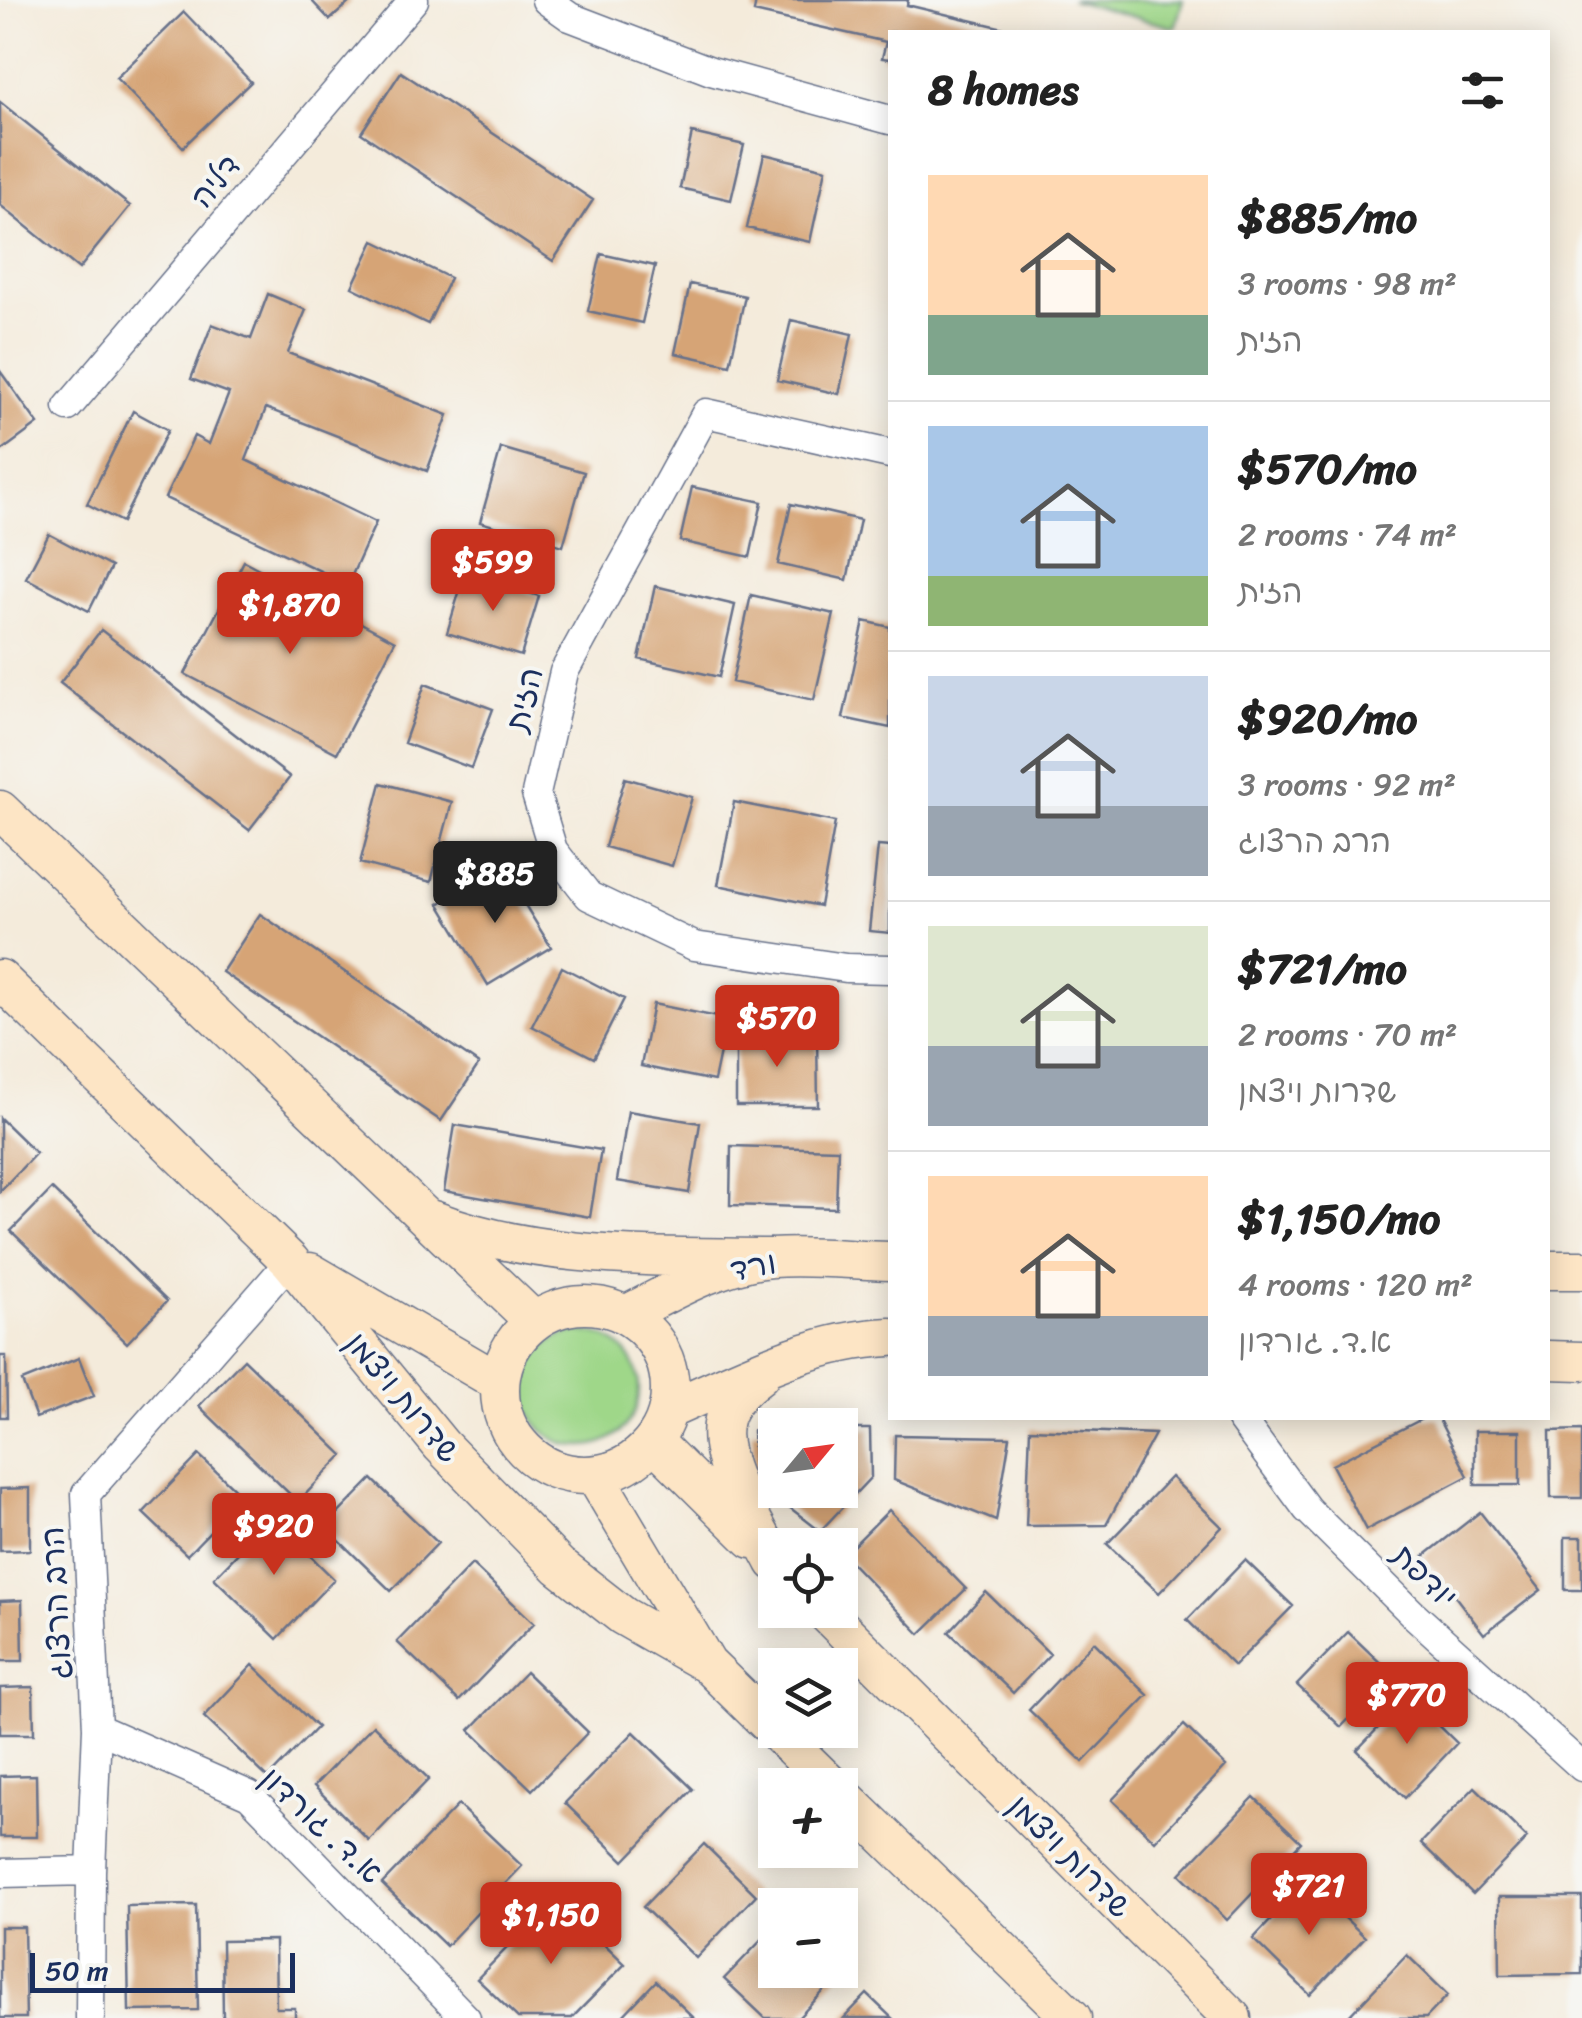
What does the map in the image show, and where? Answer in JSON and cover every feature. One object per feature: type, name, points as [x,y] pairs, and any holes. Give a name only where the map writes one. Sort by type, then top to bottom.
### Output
[{"type":"street","name":"דליה","points":[[68,407],[414,0]]},
{"type":"street","points":[[546,0],[570,17],[711,70],[888,119]]},
{"type":"street","name":"הזית","points":[[888,454],[706,413],[564,672],[536,794],[553,850],[589,896],[630,918],[694,946],[846,968],[888,970]]},
{"type":"street","points":[[0,810],[534,1321]]},
{"type":"street","name":"שדרות ויצמן","points":[[1,982],[290,1260],[441,1445],[559,1566],[622,1616],[707,1664],[814,1768]]},
{"type":"street","points":[[426,1218],[544,1248],[610,1254],[770,1258]]},
{"type":"street","name":"ורד","points":[[626,1315],[720,1271],[770,1258],[888,1261]]},
{"type":"street","points":[[290,1260],[499,1382]]},
{"type":"street","name":"הרב הרצוג","points":[[90,2018],[97,1728],[86,1494],[290,1260]]},
{"type":"street","points":[[1550,1270],[1582,1270]]},
{"type":"street","points":[[579,1304],[604,1306],[626,1315],[648,1332],[663,1356],[670,1382],[661,1426],[638,1458],[618,1470],[595,1476],[547,1468],[526,1452],[509,1431],[499,1382],[504,1359],[516,1338],[534,1321],[555,1310],[579,1304]]},
{"type":"street","points":[[661,1426],[775,1362],[840,1344],[888,1337]]},
{"type":"street","points":[[1550,1360],[1582,1361]]},
{"type":"street","points":[[758,1528],[730,1472],[723,1423],[734,1398],[775,1362]]},
{"type":"street","name":"יודפת","points":[[1241,1420],[1307,1509],[1412,1614],[1582,1767]]},
{"type":"street","points":[[661,1426],[758,1542]]},
{"type":"street","points":[[595,1476],[707,1664]]},
{"type":"street","name":"שדרות ויצמן","points":[[841,1628],[1232,2018]]},
{"type":"street","name":"א.ד. גורדון","points":[[97,1728],[249,1795],[466,2018]]},
{"type":"street","points":[[858,1810],[1072,2018]]},
{"type":"street","points":[[0,1873],[91,1871]]},
{"type":"green space","points":[[1071,0],[1183,0],[1175,28]]},
{"type":"green space","points":[[582,1332],[604,1336],[622,1349],[635,1367],[639,1389],[635,1411],[622,1429],[604,1442],[582,1446],[560,1442],[542,1429],[529,1411],[525,1389],[529,1367],[542,1349],[560,1336]]},
{"type":"building","points":[[311,0],[352,0],[330,20]]},
{"type":"building","points":[[756,0],[908,0],[907,5],[1012,30],[888,30],[888,59],[882,58],[886,42],[754,12]]},
{"type":"building","points":[[184,12],[251,82],[183,147],[116,78]]},
{"type":"building","points":[[401,72],[593,200],[553,261],[361,133]]},
{"type":"building","points":[[0,102],[130,206],[79,269],[0,205]]},
{"type":"building","points":[[692,133],[744,145],[731,200],[680,188]]},
{"type":"building","points":[[764,154],[826,169],[810,242],[747,228]]},
{"type":"building","points":[[374,241],[450,278],[428,324],[352,287]]},
{"type":"building","points":[[601,254],[655,266],[642,323],[588,311]]},
{"type":"building","points":[[690,284],[745,296],[730,365],[675,353]]},
{"type":"building","points":[[268,294],[306,310],[288,353],[448,415],[427,471],[266,408],[246,460],[376,522],[348,584],[165,498],[194,436],[209,444],[229,393],[191,379],[212,324],[251,339]]},
{"type":"building","points":[[791,320],[852,334],[839,394],[777,380]]},
{"type":"building","points":[[0,371],[38,424],[0,452]]},
{"type":"building","points":[[133,411],[168,430],[122,522],[87,504]]},
{"type":"building","points":[[501,448],[584,472],[563,546],[480,522]]},
{"type":"building","points":[[692,487],[762,502],[750,557],[680,541]]},
{"type":"building","points":[[791,504],[860,520],[847,580],[778,564]]},
{"type":"building","points":[[49,534],[111,567],[89,611],[26,578]]},
{"type":"building","points":[[244,561],[395,641],[337,753],[185,674]]},
{"type":"building","points":[[465,573],[539,596],[521,656],[447,633]]},
{"type":"building","points":[[655,586],[735,605],[719,677],[639,659]]},
{"type":"building","points":[[751,595],[834,614],[814,700],[732,682]]},
{"type":"building","points":[[864,621],[888,627],[888,728],[843,718]]},
{"type":"building","points":[[101,630],[290,777],[249,830],[60,683]]},
{"type":"building","points":[[425,684],[493,709],[471,768],[404,743]]},
{"type":"building","points":[[625,778],[692,797],[672,866],[605,847]]},
{"type":"building","points":[[381,783],[452,802],[431,882],[360,863]]},
{"type":"building","points":[[734,802],[835,822],[820,906],[718,885]]},
{"type":"building","points":[[878,846],[888,847],[888,933],[869,931]]},
{"type":"building","points":[[501,866],[551,947],[488,985],[439,904]]},
{"type":"building","points":[[260,914],[479,1064],[441,1121],[222,972]]},
{"type":"building","points":[[562,967],[624,999],[594,1058],[532,1026]]},
{"type":"building","points":[[653,1004],[727,1019],[714,1081],[641,1066]]},
{"type":"building","points":[[736,1034],[817,1034],[818,1106],[736,1106]]},
{"type":"building","points":[[628,1111],[700,1123],[689,1193],[617,1181]]},
{"type":"building","points":[[0,1118],[36,1153],[0,1191]]},
{"type":"building","points":[[455,1125],[601,1150],[590,1217],[444,1191]]},
{"type":"building","points":[[731,1146],[838,1149],[836,1208],[730,1205]]},
{"type":"building","points":[[52,1189],[167,1301],[127,1343],[11,1231]]},
{"type":"building","points":[[0,1356],[6,1356],[7,1417],[0,1417]]},
{"type":"building","points":[[79,1358],[94,1396],[36,1418],[22,1381]]},
{"type":"building","points":[[244,1359],[343,1455],[298,1502],[199,1406]]},
{"type":"building","points":[[1420,1420],[1439,1420],[1468,1476],[1366,1530],[1332,1465]]},
{"type":"building","points":[[858,1429],[870,1429],[871,1477],[858,1491]]},
{"type":"building","points":[[1030,1429],[1155,1434],[1106,1525],[1026,1526]]},
{"type":"building","points":[[1582,1430],[1582,1498],[1551,1498],[1550,1431]]},
{"type":"building","points":[[753,1431],[758,1431],[758,1483],[754,1480]]},
{"type":"building","points":[[1475,1431],[1520,1431],[1520,1485],[1475,1485]]},
{"type":"building","points":[[895,1435],[1010,1437],[996,1521],[894,1480]]},
{"type":"building","points":[[199,1455],[243,1497],[187,1555],[143,1513]]},
{"type":"building","points":[[1171,1477],[1222,1527],[1159,1593],[1107,1544]]},
{"type":"building","points":[[372,1479],[438,1543],[391,1591],[325,1527]]},
{"type":"building","points":[[30,1488],[30,1550],[0,1551],[0,1489]]},
{"type":"building","points":[[790,1508],[842,1508],[823,1528],[816,1528]]},
{"type":"building","points":[[889,1510],[966,1589],[920,1634],[858,1570],[858,1541]]},
{"type":"building","points":[[1480,1512],[1541,1590],[1484,1634],[1424,1556]]},
{"type":"building","points":[[272,1518],[334,1579],[277,1639],[214,1578]]},
{"type":"building","points":[[1565,1537],[1582,1537],[1582,1590],[1565,1590]]},
{"type":"building","points":[[1245,1560],[1293,1606],[1234,1666],[1187,1620]]},
{"type":"building","points":[[472,1564],[534,1623],[459,1701],[397,1642]]},
{"type":"building","points":[[986,1592],[1050,1654],[1013,1693],[949,1632]]},
{"type":"building","points":[[22,1600],[23,1661],[0,1661],[0,1601]]},
{"type":"building","points":[[1348,1632],[1392,1674],[1341,1727],[1297,1685]]},
{"type":"building","points":[[1094,1642],[1148,1695],[1083,1762],[1029,1710]]},
{"type":"building","points":[[253,1665],[317,1727],[268,1778],[204,1717]]},
{"type":"building","points":[[526,1672],[588,1732],[532,1790],[470,1730]]},
{"type":"building","points":[[33,1687],[34,1734],[0,1734],[0,1688]]},
{"type":"building","points":[[1409,1696],[1457,1743],[1405,1798],[1357,1750]]},
{"type":"building","points":[[373,1725],[429,1779],[369,1841],[314,1786]]},
{"type":"building","points":[[1184,1725],[1226,1766],[1155,1841],[1112,1800]]},
{"type":"building","points":[[634,1732],[693,1789],[624,1861],[565,1803]]},
{"type":"building","points":[[36,1775],[37,1837],[0,1837],[0,1776]]},
{"type":"building","points":[[1475,1787],[1527,1838],[1473,1894],[1421,1843]]},
{"type":"building","points":[[1254,1797],[1301,1842],[1227,1920],[1180,1874]]},
{"type":"building","points":[[458,1805],[522,1866],[446,1946],[382,1884]]},
{"type":"building","points":[[704,1844],[756,1895],[696,1958],[643,1907]]},
{"type":"building","points":[[1307,1882],[1365,1937],[1310,1995],[1253,1939]]},
{"type":"building","points":[[556,1897],[625,1964],[572,2018],[518,2018],[477,1979]]},
{"type":"building","points":[[1499,1897],[1582,1897],[1582,1974],[1500,1975]]},
{"type":"building","points":[[196,1905],[198,2010],[129,2011],[127,1906]]},
{"type":"building","points":[[0,1927],[24,1927],[26,2018],[0,2018]]},
{"type":"building","points":[[275,1940],[276,2008],[295,2008],[295,2018],[223,2018],[222,1941]]},
{"type":"building","points":[[758,1944],[758,1988],[827,1988],[798,2018],[765,2018],[724,1979]]},
{"type":"building","points":[[1407,1955],[1448,1995],[1426,2018],[1347,2018]]},
{"type":"building","points":[[656,1981],[694,2018],[621,2018]]},
{"type":"building","points":[[867,1994],[892,2018],[844,2018]]}]
